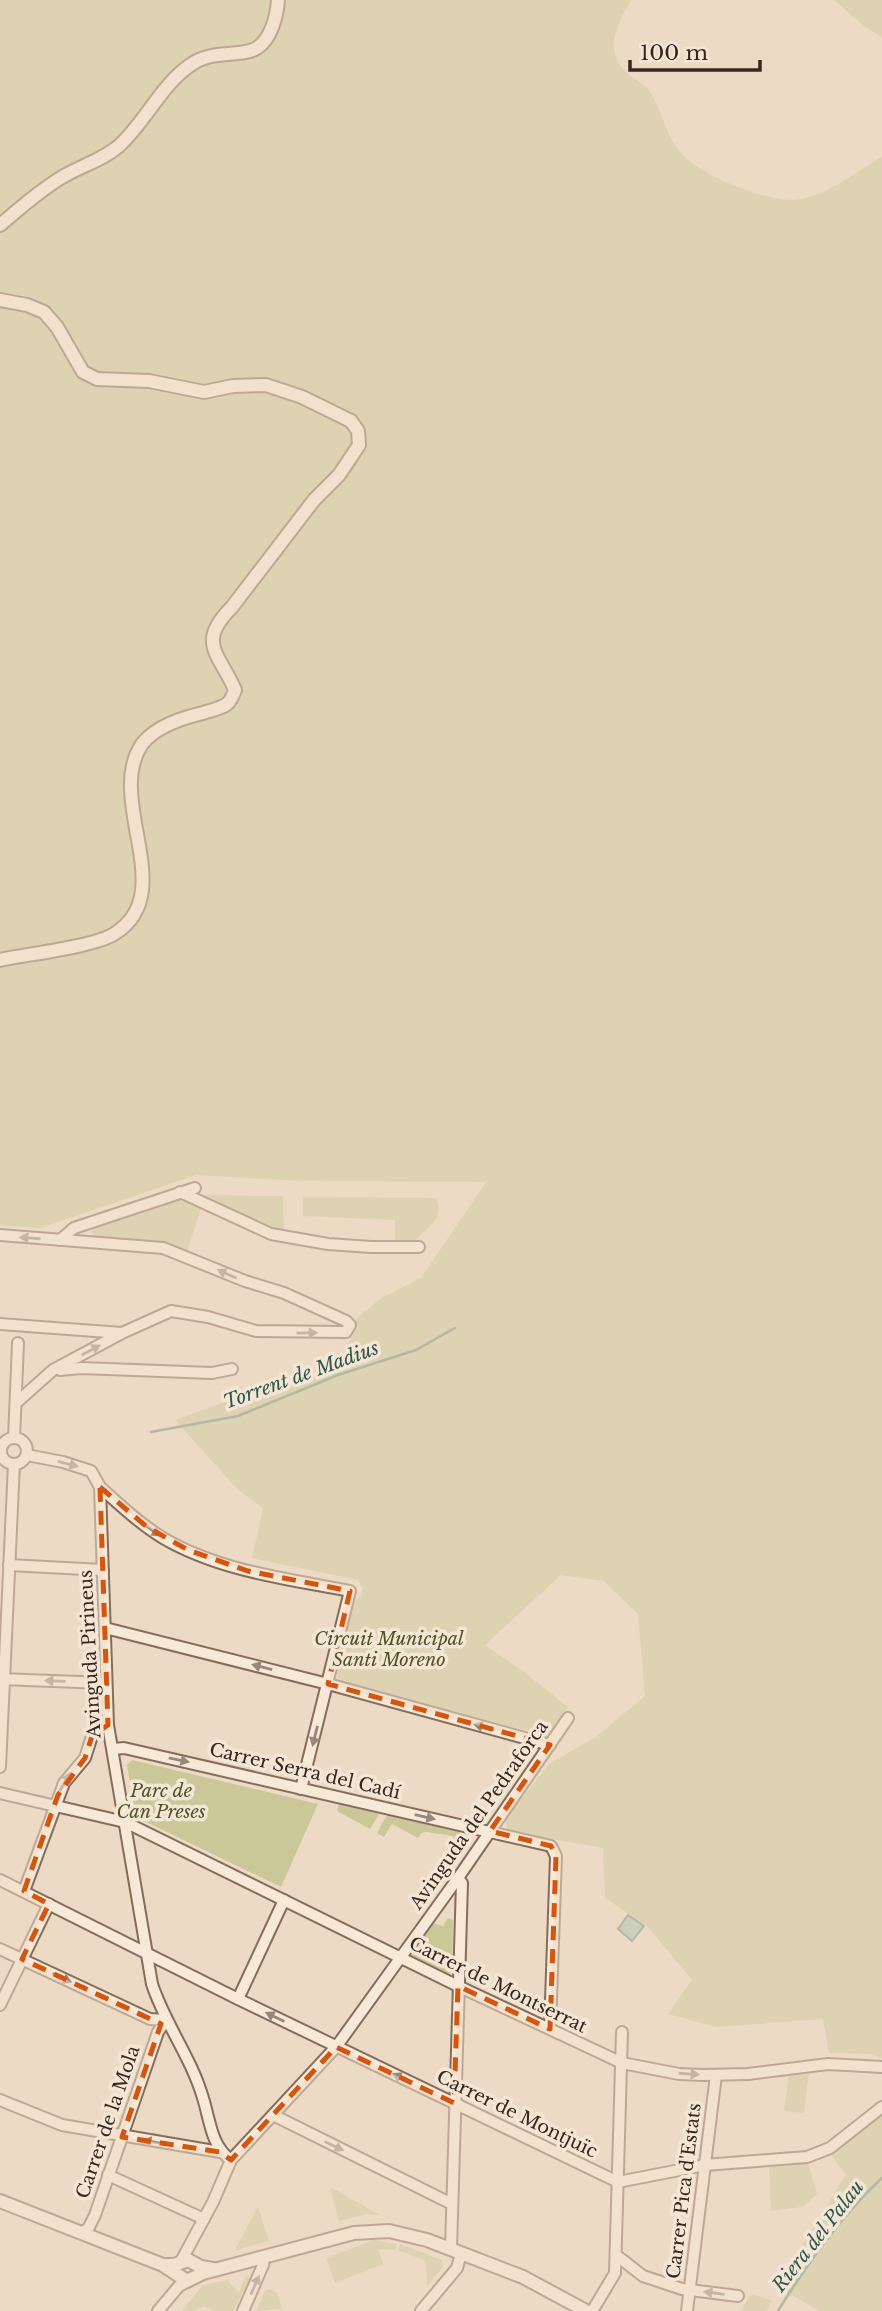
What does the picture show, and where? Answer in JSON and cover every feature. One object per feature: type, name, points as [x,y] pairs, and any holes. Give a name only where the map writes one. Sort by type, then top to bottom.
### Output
[{"type":"street","points":[[0,225],[61,177],[105,156],[121,143],[173,82],[194,63],[216,54],[257,48],[273,24],[278,0]]},
{"type":"street","points":[[0,300],[27,305],[44,312],[57,327],[83,372],[97,379],[149,381],[204,391],[233,386],[266,385],[302,397],[351,421],[358,432],[359,445],[339,475],[314,500],[218,622],[212,635],[215,650],[235,690],[230,702],[218,709],[168,724],[142,744],[132,773],[133,821],[141,854],[144,888],[132,917],[114,934],[0,960]]},
{"type":"street","points":[[60,1240],[74,1228],[195,1188]]},
{"type":"street","points":[[180,1192],[271,1234],[328,1244],[419,1247]]},
{"type":"street","points":[[0,1236],[163,1248],[245,1281],[284,1293],[346,1321],[349,1325],[346,1332],[256,1332],[208,1317],[171,1311],[122,1333],[53,1370],[16,1403]]},
{"type":"street","points":[[0,1324],[122,1333]]},
{"type":"street","points":[[14,1438],[18,1343]]},
{"type":"street","points":[[53,1370],[81,1368],[212,1373],[232,1369]]},
{"type":"street","points":[[14,1438],[25,1443],[27,1455],[22,1462],[14,1464],[4,1459],[1,1448],[6,1441],[14,1438]]},
{"type":"street","points":[[27,1455],[91,1471],[100,1487],[147,1527],[188,1550],[248,1571],[350,1591],[301,1789]]},
{"type":"street","points":[[0,1767],[4,1598],[9,1565],[5,1501],[14,1464]]},
{"type":"street","name":"Avinguda Pirineus","points":[[100,1487],[108,1726],[152,1984],[166,2020],[196,2076],[220,2152]]},
{"type":"street","points":[[9,1565],[103,1570]]},
{"type":"street","points":[[104,1628],[328,1684],[550,1745]]},
{"type":"street","points":[[2,1679],[105,1683]]},
{"type":"street","name":"Avinguda del Pedraforca","points":[[231,2160],[336,2047],[455,1882],[568,1718]]},
{"type":"street","points":[[23,1891],[64,1783],[85,1758],[92,1736],[98,1729],[108,1726]]},
{"type":"street","name":"Carrer Serra del Cadí","points":[[113,1749],[135,1751],[551,1846],[556,1856],[550,2029]]},
{"type":"street","name":"Carrer de Montserrat","points":[[0,1793],[125,1822],[457,1986],[622,2063],[678,2074],[716,2075],[828,2064],[882,2067]]},
{"type":"street","name":"Carrer de Montjuïc","points":[[0,1880],[336,2047],[618,2182]]},
{"type":"street","points":[[421,2311],[457,2268],[452,2204],[462,1883],[455,1882]]},
{"type":"street","points":[[238,1999],[284,1900]]},
{"type":"street","points":[[0,2005],[49,1904]]},
{"type":"street","points":[[437,1906],[460,1913]]},
{"type":"street","points":[[0,1948],[150,2019],[166,2020]]},
{"type":"street","name":"Carrer de la Mola","points":[[81,2232],[88,2229],[92,2222],[158,2032],[166,2020]]},
{"type":"street","points":[[0,2201],[163,2265],[184,2269],[217,2269],[344,2235],[374,2230],[403,2234],[523,2277],[591,2310],[615,2273],[622,2032]]},
{"type":"street","name":"Carrer Pica d'Estats","points":[[687,2311],[716,2075]]},
{"type":"street","points":[[0,2100],[62,2125],[220,2152],[231,2160],[184,2269],[158,2311]]},
{"type":"street","points":[[618,2182],[705,2165],[807,2157],[830,2148],[882,2107]]},
{"type":"street","points":[[273,2115],[452,2204]]},
{"type":"street","points":[[108,2175],[204,2218]]},
{"type":"street","points":[[616,2255],[643,2276],[682,2289],[738,2297]]},
{"type":"street","points":[[243,2311],[264,2258]]},
{"type":"highlighted area","points":[[100,1487],[147,1527],[188,1550],[248,1571],[350,1591],[328,1684],[550,1745],[490,1831],[551,1846],[556,1856],[550,2029],[458,1986],[454,2103],[336,2047],[231,2160],[220,2152],[122,2137],[161,2024],[22,1959],[49,1904],[24,1891],[58,1795],[85,1758],[92,1736],[108,1725]]},
{"type":"green space","name":"Circuit Municipal Santi Moreno","points":[[0,0],[631,0],[615,34],[617,61],[626,72],[648,89],[676,147],[696,166],[746,190],[790,200],[802,199],[826,190],[882,157],[882,2058],[871,2054],[829,2053],[823,2019],[716,2027],[668,2014],[692,1980],[647,1926],[605,1898],[603,1848],[507,1831],[506,1818],[549,1764],[596,1737],[645,1696],[638,1614],[604,1581],[561,1575],[485,1645],[568,1707],[550,1732],[543,1735],[340,1681],[336,1673],[352,1604],[362,1595],[358,1580],[252,1558],[263,1508],[238,1490],[175,1420],[339,1361],[355,1331],[354,1321],[380,1299],[421,1278],[486,1182],[303,1181],[196,1175],[40,1228],[0,1225]]},
{"type":"green space","points":[[834,0],[882,0],[882,37],[864,26]]},
{"type":"green space","points":[[196,1195],[283,1196],[284,1232],[273,1229]]},
{"type":"green space","points":[[303,1197],[436,1198],[438,1212],[433,1223],[414,1242],[395,1243],[395,1220],[303,1216]]},
{"type":"green space","points":[[183,1199],[201,1208],[187,1252],[95,1237],[91,1229]]},
{"type":"green space","name":"Parc de Can Preses","points":[[132,1760],[318,1804],[281,1887],[136,1817],[127,1765]]},
{"type":"green space","points":[[339,1804],[379,1814],[370,1829],[337,1811]]},
{"type":"green space","points":[[387,1815],[468,1834],[470,1842],[445,1877],[435,1871],[454,1836],[426,1832],[421,1833],[418,1838],[392,1824],[384,1837],[377,1833]]},
{"type":"green space","points":[[448,1918],[453,1920],[452,1972],[446,1975],[413,1959],[411,1952],[433,1923],[443,1926]]},
{"type":"green space","points":[[809,2071],[804,2113],[784,2111],[789,2073]]},
{"type":"green space","points":[[882,2112],[882,2311],[820,2311],[777,2287],[846,2174],[830,2154]]},
{"type":"green space","points":[[808,2163],[817,2194],[802,2207],[771,2211],[769,2167]]},
{"type":"green space","points":[[330,2187],[380,2215],[367,2214],[339,2221]]},
{"type":"green space","points":[[258,2207],[269,2241],[235,2250]]},
{"type":"green space","points":[[374,2240],[397,2244],[395,2250],[378,2249],[383,2264],[335,2283],[326,2258]]},
{"type":"green space","points":[[400,2244],[442,2260],[443,2267],[427,2286],[426,2261],[398,2250]]},
{"type":"green space","points":[[246,2276],[250,2279],[233,2311],[213,2311],[204,2306],[195,2311],[182,2311],[203,2285],[227,2280],[239,2292]]},
{"type":"green space","points":[[268,2289],[276,2292],[283,2309],[256,2311],[265,2291]]},
{"type":"green space","points":[[751,2294],[772,2300],[767,2311],[741,2311]]},
{"type":"shaded area","points":[[628,1915],[644,1926],[632,1941],[618,1929]]},
{"type":"waterway","name":"Torrent de Madius","points":[[151,1432],[238,1416],[338,1375],[416,1350],[455,1328]]},
{"type":"waterway","name":"Riera del Palau","points":[[778,2311],[826,2241],[882,2178]]}]
